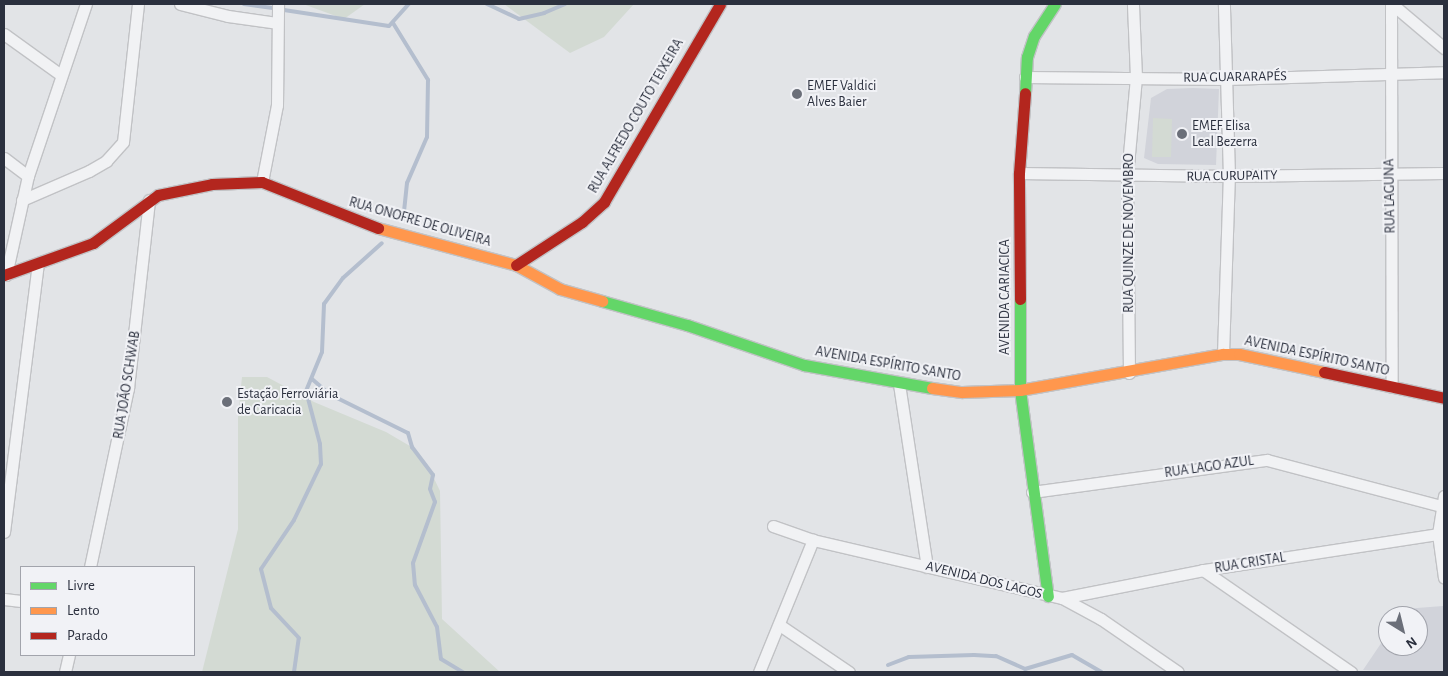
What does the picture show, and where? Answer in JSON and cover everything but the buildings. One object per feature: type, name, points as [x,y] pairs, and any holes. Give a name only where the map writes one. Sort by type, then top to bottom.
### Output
[{"type":"street","points":[[5,275],[28,176],[86,4]]},
{"type":"street","points":[[22,200],[89,171],[106,161],[123,142],[138,4]]},
{"type":"street","points":[[180,4],[228,16],[278,23]]},
{"type":"street","points":[[5,275],[94,243],[149,200],[212,184],[262,182],[276,105],[278,4]]},
{"type":"street","name":"RUA ALFREDO COUTO TEIXEIRA","points":[[516,264],[582,222],[604,202],[720,4]]},
{"type":"street","name":"AVENIDA CARIACICA","points":[[1048,596],[1032,492],[1020,390],[1019,173],[1027,57],[1034,36],[1055,4]]},
{"type":"street","name":"RUA QUINZE DE NOVEMBRO","points":[[1129,372],[1127,176],[1136,77],[1133,4]]},
{"type":"street","points":[[1223,354],[1229,176],[1224,4]]},
{"type":"street","points":[[1391,4],[1444,48]]},
{"type":"street","name":"RUA LAGUNA","points":[[1391,4],[1389,173],[1392,388]]},
{"type":"street","points":[[4,34],[61,75]]},
{"type":"street","name":"RUA GUARARAPÉS","points":[[1025,77],[1226,79],[1389,72],[1444,72]]},
{"type":"street","points":[[4,158],[28,176]]},
{"type":"street","name":"RUA CURUPAITY","points":[[1019,173],[1229,176],[1444,173]]},
{"type":"street","name":"RUA ONOFRE DE OLIVEIRA","points":[[262,182],[374,227],[516,264]]},
{"type":"street","name":"RUA JOÃO SCHWAB","points":[[90,566],[128,388],[149,200]]},
{"type":"street","points":[[4,532],[38,264]]},
{"type":"street","name":"AVENIDA ESPÍRITO SANTO","points":[[516,264],[560,289],[687,325],[786,360],[900,384],[967,392],[1020,390],[1223,354],[1255,355],[1392,388],[1444,398]]},
{"type":"street","points":[[900,384],[927,566]]},
{"type":"street","name":"RUA LAGO AZUL","points":[[1032,492],[1267,460],[1443,501]]},
{"type":"street","points":[[1443,501],[1438,534],[1444,578]]},
{"type":"street","name":"AVENIDA DOS LAGOS","points":[[773,526],[813,540],[1062,598],[1101,619],[1178,672]]},
{"type":"street","name":"RUA CRISTAL","points":[[1062,598],[1203,570],[1438,534]]},
{"type":"street","points":[[759,672],[781,626],[813,540]]},
{"type":"street","points":[[1203,570],[1351,672]]},
{"type":"street","points":[[4,599],[20,601]]},
{"type":"street","points":[[781,626],[849,672]]},
{"type":"street","points":[[65,672],[69,656]]},
{"type":"shaded area","points":[[303,4],[365,4],[344,19]]},
{"type":"shaded area","points":[[504,4],[634,4],[604,37],[570,53]]},
{"type":"shaded area","name":"EMEF Elisa Leal Bezerra","points":[[1167,89],[1219,89],[1216,165],[1158,164],[1144,158],[1151,98]]},
{"type":"shaded area","points":[[1153,118],[1172,119],[1171,157],[1152,157]]},
{"type":"shaded area","points":[[242,377],[267,377],[314,402],[386,432],[415,449],[427,464],[440,491],[442,619],[500,672],[202,672],[238,529],[238,416]]},
{"type":"shaded area","points":[[1443,606],[1444,672],[1363,670],[1378,648],[1378,656],[1428,656],[1428,607]]},
{"type":"waterway","points":[[244,4],[273,8]]},
{"type":"waterway","points":[[284,10],[389,26],[409,4]]},
{"type":"waterway","points":[[487,4],[519,19],[544,13],[565,4]]},
{"type":"waterway","points":[[393,23],[428,80],[427,137],[407,183],[403,219]]},
{"type":"waterway","points":[[294,672],[299,638],[271,608],[261,569],[294,520],[321,464],[320,444],[306,391],[322,352],[324,304],[343,278],[382,243]]},
{"type":"waterway","points":[[312,379],[329,394],[408,433],[412,447],[433,475],[430,489],[435,502],[413,563],[415,585],[437,627],[441,659],[463,672]]},
{"type":"waterway","points":[[888,665],[909,657],[974,655],[996,656],[1025,669],[1072,655],[1101,672]]},
{"type":"traffic: fast","points":[[1025,93],[1027,57],[1034,36],[1055,4]]},
{"type":"traffic: fast","points":[[1020,299],[1020,390],[1048,596]]},
{"type":"traffic: fast","points":[[602,301],[687,325],[804,365],[932,388]]},
{"type":"traffic: slow","points":[[378,228],[516,265],[560,289],[602,301]]},
{"type":"traffic: slow","points":[[932,388],[962,392],[1020,390],[1223,354],[1239,354],[1324,372]]},
{"type":"traffic: jam","points":[[516,265],[582,222],[604,202],[720,4]]},
{"type":"traffic: jam","points":[[1020,299],[1019,173],[1025,93]]},
{"type":"traffic: jam","points":[[4,275],[93,243],[158,195],[212,184],[262,182],[378,228]]},
{"type":"traffic: jam","points":[[1324,372],[1444,398]]},
{"type":"place","name":"EMEF Valdici Alves Baier","points":[[797,94]]},
{"type":"place","name":"EMEF Elisa Leal Bezerra","points":[[1182,134]]},
{"type":"place","name":"Estação Ferroviária de Caricacia","points":[[227,402]]}]
